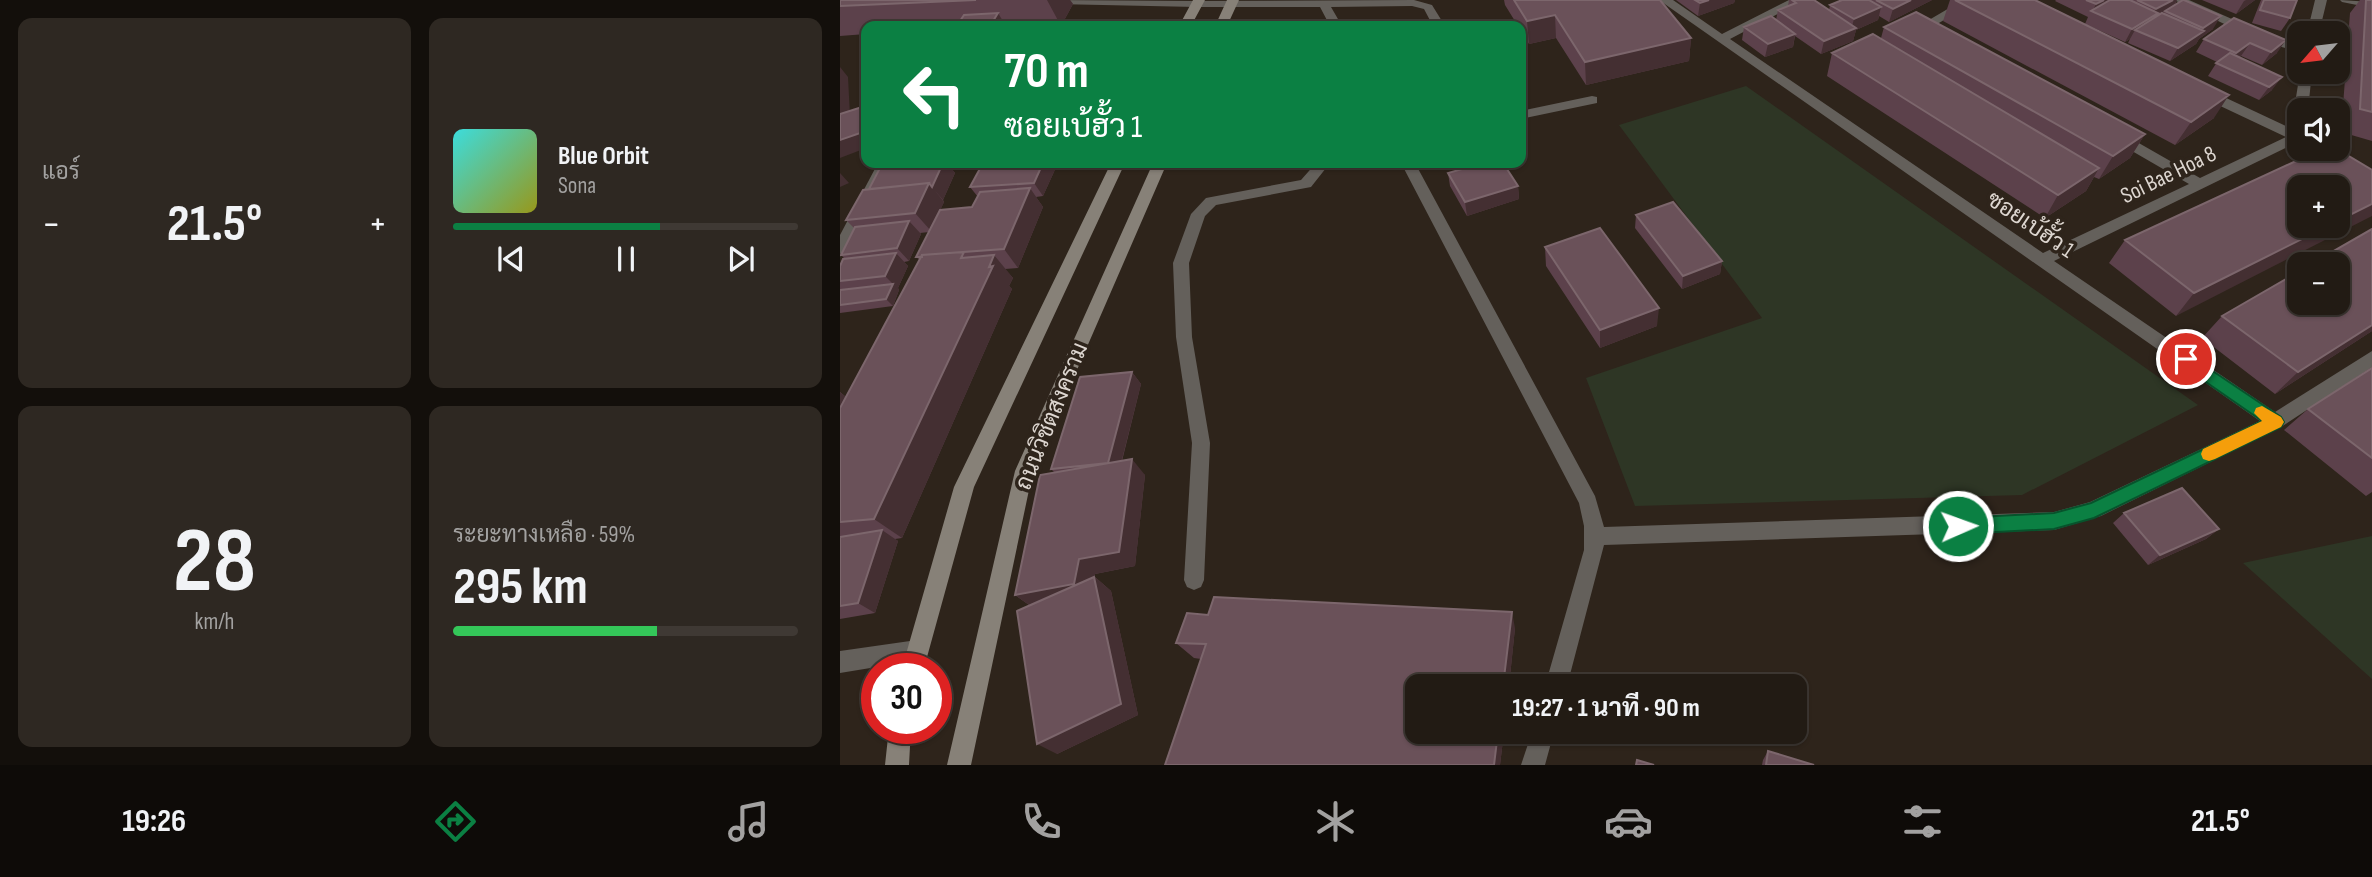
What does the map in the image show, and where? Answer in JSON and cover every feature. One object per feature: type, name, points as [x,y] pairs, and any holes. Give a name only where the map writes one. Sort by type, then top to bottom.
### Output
[{"type":"main road","points":[[1188,21],[1198,2]]},
{"type":"main road","points":[[1223,21],[1232,2]]},
{"type":"main road","name":"ถนนวิชิตสงคราม","points":[[917,653],[964,487],[1116,168]]},
{"type":"main road","name":"ถนนวิชิตสงคราม","points":[[957,764],[1024,471],[1158,168]]},
{"type":"main road","points":[[897,765],[899,744]]},
{"type":"street","name":"ซอยเบ้ฮั้ว 1","points":[[1665,0],[2276,422]]},
{"type":"street","points":[[1722,40],[1798,0]]},
{"type":"street","points":[[1935,33],[1923,27],[1972,0]]},
{"type":"street","points":[[2180,0],[2264,38],[2287,44]]},
{"type":"street","points":[[2316,21],[2321,0]]},
{"type":"street","points":[[2346,0],[2372,5]]},
{"type":"street","points":[[1198,2],[1420,4],[1428,7],[1436,21]]},
{"type":"street","points":[[1324,4],[1333,21]]},
{"type":"street","points":[[2185,84],[2287,132]]},
{"type":"street","points":[[1526,114],[1592,100]]},
{"type":"street","points":[[2104,129],[2200,184]]},
{"type":"street","name":"Soi Bae Hoa 8","points":[[2043,260],[2287,142]]},
{"type":"street","points":[[840,249],[882,168]]},
{"type":"street","points":[[1194,580],[1201,443],[1184,337],[1181,262],[1198,214],[1211,201],[1306,184],[1320,168]]},
{"type":"street","points":[[1411,168],[1588,502],[1594,550],[1559,674]]},
{"type":"street","points":[[1594,536],[2054,521],[2094,510],[2276,422],[2372,358]]},
{"type":"street","points":[[840,662],[861,661]]},
{"type":"street","points":[[1533,765],[1539,744]]},
{"type":"lane","points":[[1038,1],[1198,2]]},
{"type":"green space","points":[[1746,86],[2198,405],[2022,495],[1635,506],[1586,378],[1762,318],[1619,125]]},
{"type":"green space","points":[[2372,536],[2372,679],[2243,563]]},
{"type":"building","points":[[840,0],[976,0],[840,6]]},
{"type":"building","points":[[1514,0],[1660,0],[1691,38],[1585,62],[1555,15],[1527,21]]},
{"type":"building","points":[[1792,0],[1814,0],[1856,28],[1824,41],[1778,10],[1796,3]]},
{"type":"building","points":[[1842,0],[1869,0],[1881,7],[1854,19],[1830,5]]},
{"type":"building","points":[[1876,0],[1911,0],[1893,9]]},
{"type":"building","points":[[1955,0],[2035,0],[2229,95],[2191,122]]},
{"type":"building","points":[[2086,0],[2104,0],[2096,4]]},
{"type":"building","points":[[2110,0],[2130,0],[2158,13],[2132,29],[2091,11]]},
{"type":"building","points":[[2137,0],[2173,0],[2156,9]]},
{"type":"building","points":[[2183,0],[2221,16],[2203,28],[2165,11]]},
{"type":"building","points":[[2264,0],[2297,0],[2290,18],[2260,10]]},
{"type":"building","points":[[2366,0],[2372,0],[2372,112],[2360,109]]},
{"type":"building","points":[[1916,12],[2145,134],[2113,156],[1884,27]]},
{"type":"building","points":[[998,13],[993,21],[960,21],[964,15]]},
{"type":"building","points":[[2162,13],[2204,31],[2178,48],[2135,30]]},
{"type":"building","points":[[1771,16],[1795,34],[1768,44],[1744,27]]},
{"type":"building","points":[[2234,18],[2286,40],[2271,52],[2250,43],[2236,53],[2204,39]]},
{"type":"building","points":[[1873,34],[2099,168],[2058,195],[1832,53]]},
{"type":"building","points":[[2230,53],[2282,77],[2269,87],[2216,63]]},
{"type":"building","points":[[861,107],[861,133],[840,140],[840,114]]},
{"type":"building","points":[[2350,157],[2372,170],[2372,204],[2350,215],[2350,175],[2287,175],[2287,238],[2304,238],[2194,293],[2125,240],[2296,161],[2350,161]]},
{"type":"building","points":[[880,168],[941,168],[932,187],[929,183],[869,189]]},
{"type":"building","points":[[980,168],[1041,168],[1034,183],[970,187]]},
{"type":"building","points":[[1466,168],[1506,168],[1518,186],[1465,202],[1448,173]]},
{"type":"building","points":[[929,183],[915,213],[846,220],[863,190]]},
{"type":"building","points":[[1030,188],[1004,249],[916,257],[940,210],[972,207],[980,192]]},
{"type":"building","points":[[1673,202],[1722,261],[1683,276],[1636,215]]},
{"type":"building","points":[[909,221],[897,248],[841,255],[855,227]]},
{"type":"building","points":[[1600,228],[1659,308],[1600,330],[1545,247]]},
{"type":"building","points":[[2372,229],[2372,325],[2298,372],[2222,316],[2287,278],[2287,315],[2350,315],[2350,252],[2332,252]]},
{"type":"building","points":[[964,252],[961,258],[994,255],[989,267],[993,266],[874,519],[840,522],[840,408],[922,255]]},
{"type":"building","points":[[896,253],[885,276],[840,281],[843,259]]},
{"type":"building","points":[[893,284],[886,299],[840,305],[840,290]]},
{"type":"building","points":[[2372,368],[2372,458],[2308,409]]},
{"type":"building","points":[[1132,372],[1108,463],[1051,469],[1080,377]]},
{"type":"building","points":[[1132,459],[1119,552],[1079,559],[1074,584],[1015,595],[1040,475]]},
{"type":"building","points":[[2182,488],[2219,529],[2160,555],[2124,513]]},
{"type":"building","points":[[882,530],[858,603],[840,606],[840,537]]},
{"type":"building","points":[[1094,577],[1121,704],[1037,744],[1017,611]]},
{"type":"building","points":[[1214,597],[1512,612],[1504,674],[1405,674],[1405,744],[1497,744],[1494,765],[1165,765],[1206,644],[1176,643],[1187,613],[1208,615]]},
{"type":"building","points":[[1768,751],[1814,765],[1766,765]]},
{"type":"building","points":[[1637,760],[1654,765],[1636,765]]},
{"type":"slow traffic","points":[[2209,454],[2276,422],[2262,413]]},
{"type":"route","points":[[1958,526],[2054,521],[2094,510],[2276,422],[2186,359]]}]
